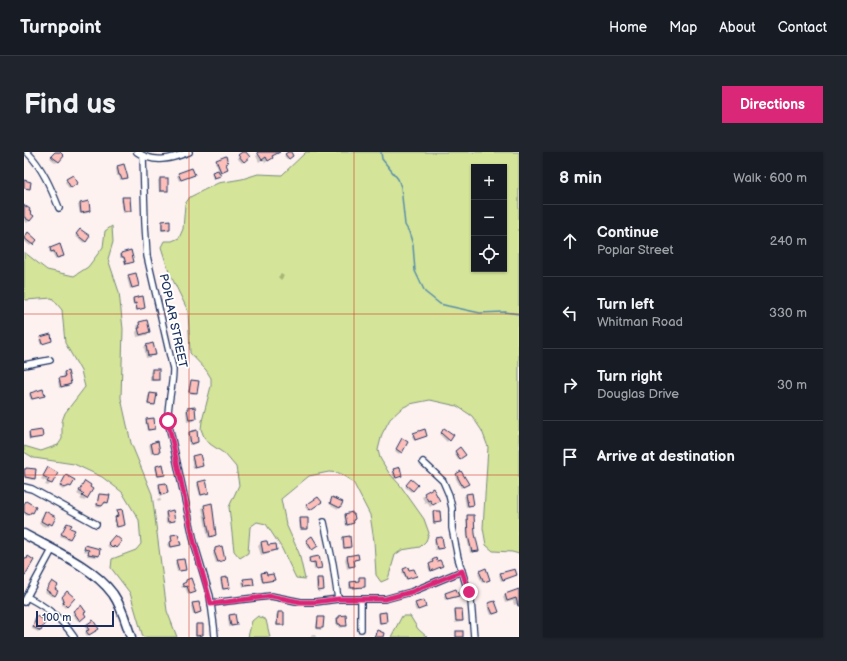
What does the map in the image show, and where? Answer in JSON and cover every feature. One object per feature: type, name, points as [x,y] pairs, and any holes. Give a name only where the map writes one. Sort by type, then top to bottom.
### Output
[{"type":"street","points":[[27,152],[46,180],[59,208]]},
{"type":"street","points":[[137,152],[152,159],[173,158],[189,152]]},
{"type":"street","name":"POPLAR STREET","points":[[143,156],[144,223],[147,256],[173,369],[173,382],[168,421],[195,546],[211,604],[215,637]]},
{"type":"street","points":[[24,365],[50,360]]},
{"type":"street","points":[[423,462],[443,481],[447,488],[452,508],[452,528],[471,601],[474,637]]},
{"type":"street","points":[[24,487],[32,489],[96,524]]},
{"type":"street","points":[[324,522],[333,564],[338,599]]},
{"type":"street","points":[[24,534],[94,575],[104,584],[113,594],[119,605],[131,637]]},
{"type":"street","points":[[52,550],[25,600],[45,607],[57,616],[74,637]]},
{"type":"street","points":[[211,604],[271,596],[301,602],[338,599],[385,599],[411,592],[462,571]]},
{"type":"street","points":[[361,600],[361,629]]},
{"type":"green space","points":[[306,152],[519,152],[519,554],[493,551],[486,545],[483,528],[488,447],[482,431],[472,416],[457,406],[430,400],[410,404],[402,408],[390,419],[382,434],[378,450],[380,458],[389,473],[400,485],[424,519],[429,533],[426,541],[420,547],[402,550],[395,555],[388,579],[381,582],[376,575],[374,541],[370,515],[353,482],[339,473],[329,472],[309,476],[281,499],[286,524],[299,553],[305,579],[296,578],[281,547],[266,524],[257,522],[250,527],[248,553],[240,558],[234,551],[229,507],[239,485],[236,467],[225,454],[210,444],[204,437],[201,429],[211,386],[211,378],[206,370],[190,353],[188,311],[169,272],[161,247],[164,241],[172,241],[179,238],[183,229],[185,204],[190,197],[218,183],[242,179],[258,174],[282,175]]},
{"type":"green space","points":[[112,226],[113,242],[108,259],[119,292],[123,329],[121,398],[131,443],[152,494],[167,611],[177,637],[143,637],[130,593],[111,568],[112,559],[136,550],[141,544],[139,520],[122,492],[102,477],[74,464],[34,458],[24,452],[24,446],[41,451],[58,445],[62,439],[62,421],[65,413],[85,387],[81,371],[65,343],[62,310],[52,298],[24,299],[24,252],[47,270],[74,276],[88,267],[103,247],[105,231]]},
{"type":"green space","points":[[258,616],[266,620],[270,637],[248,637],[252,621]]},
{"type":"green space","points":[[402,616],[410,616],[418,629],[427,637],[391,637]]},
{"type":"building","points":[[55,152],[60,152],[64,156],[59,162],[51,156]]},
{"type":"building","points":[[242,152],[246,152],[250,157],[244,162],[238,155]]},
{"type":"building","points":[[257,152],[280,152],[272,156],[273,158],[268,161],[266,157],[262,160]]},
{"type":"building","points":[[291,152],[293,156],[289,159],[285,154]]},
{"type":"building","points":[[226,156],[228,163],[226,164],[228,169],[221,172],[216,160]]},
{"type":"building","points":[[124,164],[128,178],[122,179],[119,175],[117,166]]},
{"type":"building","points":[[192,168],[195,175],[181,180],[178,173]]},
{"type":"building","points":[[218,170],[221,176],[214,178],[212,172]]},
{"type":"building","points":[[73,175],[78,183],[71,188],[66,179]]},
{"type":"building","points":[[160,178],[168,178],[168,191],[160,191]]},
{"type":"building","points":[[24,180],[31,182],[30,189],[24,188]]},
{"type":"building","points":[[122,197],[130,197],[131,211],[124,211]]},
{"type":"building","points":[[89,201],[90,211],[81,213],[80,203]]},
{"type":"building","points":[[24,205],[30,209],[30,213],[34,216],[30,221],[24,217]]},
{"type":"building","points":[[170,220],[170,229],[162,230],[162,221]]},
{"type":"building","points":[[80,229],[90,236],[86,242],[76,234]]},
{"type":"building","points":[[28,232],[37,240],[33,245],[24,238]]},
{"type":"building","points":[[60,244],[64,256],[57,258],[54,251],[51,252],[50,248]]},
{"type":"building","points":[[131,250],[134,262],[126,264],[121,253]]},
{"type":"building","points":[[136,273],[139,286],[132,288],[128,275]]},
{"type":"building","points":[[143,296],[145,308],[137,310],[136,303],[134,304],[133,298]]},
{"type":"building","points":[[147,320],[150,332],[140,335],[138,328],[140,328],[139,322]]},
{"type":"building","points":[[51,334],[52,341],[42,344],[40,337]]},
{"type":"building","points":[[153,343],[156,355],[148,356],[146,345]]},
{"type":"building","points":[[152,369],[159,369],[159,380],[152,380]]},
{"type":"building","points":[[68,371],[71,384],[61,387],[59,378],[65,377],[64,372]]},
{"type":"building","points":[[191,380],[199,381],[197,393],[189,392]]},
{"type":"building","points":[[43,389],[45,396],[32,399],[30,393]]},
{"type":"building","points":[[150,393],[157,394],[155,405],[148,404]]},
{"type":"building","points":[[195,407],[196,419],[189,420],[187,408]]},
{"type":"building","points":[[154,418],[155,429],[148,430],[146,419]]},
{"type":"building","points":[[444,428],[454,435],[450,441],[441,433]]},
{"type":"building","points":[[425,429],[427,436],[415,440],[413,433]]},
{"type":"building","points":[[42,430],[43,437],[30,439],[29,432]]},
{"type":"building","points":[[197,430],[198,442],[191,444],[189,432]]},
{"type":"building","points":[[402,438],[408,442],[402,453],[396,449]]},
{"type":"building","points":[[158,441],[160,452],[153,453],[151,443]]},
{"type":"building","points":[[460,447],[466,455],[460,459],[455,451]]},
{"type":"building","points":[[200,454],[203,466],[195,468],[192,456]]},
{"type":"building","points":[[163,464],[165,475],[158,476],[156,466]]},
{"type":"building","points":[[48,467],[58,473],[52,484],[47,482],[49,479],[43,476]]},
{"type":"building","points":[[400,467],[402,476],[396,478],[393,469]]},
{"type":"building","points":[[24,469],[36,469],[35,479],[25,477]]},
{"type":"building","points":[[461,471],[469,484],[463,487],[456,474]]},
{"type":"building","points":[[66,475],[75,480],[71,487],[69,486],[65,488],[60,486]]},
{"type":"building","points":[[411,479],[418,485],[413,491],[406,485]]},
{"type":"building","points":[[206,480],[209,493],[201,495],[198,482]]},
{"type":"building","points":[[85,481],[91,485],[90,487],[93,489],[87,499],[82,496],[84,494],[79,491]]},
{"type":"building","points":[[166,483],[168,493],[161,495],[159,484]]},
{"type":"building","points":[[433,488],[440,501],[433,505],[430,500],[428,501],[424,493]]},
{"type":"building","points":[[472,493],[474,505],[468,506],[466,494]]},
{"type":"building","points":[[99,494],[110,495],[108,503],[105,502],[102,506],[97,505]]},
{"type":"building","points":[[318,497],[322,502],[310,510],[306,505]]},
{"type":"building","points":[[332,497],[343,502],[340,508],[330,503]]},
{"type":"building","points":[[26,501],[36,507],[33,513],[31,512],[29,515],[24,512],[24,504]]},
{"type":"building","points":[[212,503],[216,535],[210,537],[204,505]]},
{"type":"building","points":[[122,509],[125,525],[117,527],[115,517],[118,516],[117,510]]},
{"type":"building","points":[[173,510],[175,521],[168,522],[166,512]]},
{"type":"building","points":[[45,511],[56,517],[52,525],[49,523],[48,525],[41,521]]},
{"type":"building","points":[[433,511],[440,511],[441,522],[434,523]]},
{"type":"building","points":[[352,512],[355,519],[353,520],[354,523],[347,525],[345,514]]},
{"type":"building","points":[[467,515],[474,515],[475,534],[479,551],[472,552],[468,536]]},
{"type":"building","points":[[300,518],[308,518],[308,529],[301,529]]},
{"type":"building","points":[[67,523],[72,525],[70,528],[75,530],[70,539],[61,534]]},
{"type":"building","points":[[178,534],[181,545],[171,547],[171,535]]},
{"type":"building","points":[[115,535],[122,541],[116,548],[114,546],[113,548],[108,543]]},
{"type":"building","points":[[312,536],[318,546],[312,550],[306,540]]},
{"type":"building","points":[[350,536],[351,547],[344,548],[343,537]]},
{"type":"building","points":[[442,537],[444,548],[437,549],[435,538]]},
{"type":"building","points":[[267,541],[268,545],[276,544],[277,550],[263,553],[261,542]]},
{"type":"building","points":[[85,545],[100,549],[99,556],[88,554],[89,550],[84,549]]},
{"type":"building","points":[[222,546],[225,560],[218,562],[214,551],[215,548]]},
{"type":"building","points":[[358,554],[359,559],[354,560],[355,566],[349,567],[347,556]]},
{"type":"building","points":[[28,556],[34,560],[24,577],[24,557],[27,559]]},
{"type":"building","points":[[319,556],[322,568],[316,569],[315,562],[310,563],[309,558]]},
{"type":"building","points":[[436,558],[437,561],[440,560],[443,566],[431,571],[429,564]]},
{"type":"building","points":[[184,559],[186,570],[179,571],[176,560]]},
{"type":"building","points":[[408,567],[409,570],[414,569],[417,576],[407,579],[403,569]]},
{"type":"building","points":[[486,568],[490,580],[484,582],[479,571]]},
{"type":"building","points":[[515,569],[517,575],[503,580],[500,573]]},
{"type":"building","points":[[266,572],[267,575],[273,574],[275,580],[263,582],[261,573]]},
{"type":"building","points":[[228,577],[230,588],[223,589],[221,578]]},
{"type":"building","points":[[359,577],[365,577],[365,587],[351,588],[350,582],[359,581]]},
{"type":"building","points":[[191,578],[196,592],[190,594],[187,586],[184,587],[182,584]]},
{"type":"building","points":[[253,578],[254,585],[245,586],[243,579]]},
{"type":"building","points":[[317,578],[323,578],[324,590],[318,591]]},
{"type":"building","points":[[52,581],[58,585],[55,589],[58,591],[55,596],[46,590]]},
{"type":"building","points":[[456,589],[459,596],[447,599],[445,593]]},
{"type":"building","points":[[519,589],[518,606],[516,598],[507,601],[505,594]]},
{"type":"building","points":[[67,591],[75,598],[67,607],[63,603],[64,600],[62,597]]},
{"type":"building","points":[[424,600],[426,607],[418,610],[415,603]]},
{"type":"building","points":[[495,601],[499,612],[493,614],[488,603]]},
{"type":"building","points":[[199,602],[201,612],[195,614],[192,603]]},
{"type":"building","points":[[81,605],[86,612],[84,613],[86,616],[80,621],[73,611]]},
{"type":"building","points":[[455,609],[462,609],[463,621],[456,621]]},
{"type":"building","points":[[278,612],[284,612],[284,625],[277,625]]},
{"type":"building","points":[[386,612],[387,622],[380,623],[379,613]]},
{"type":"building","points":[[235,614],[237,625],[231,626],[229,615]]},
{"type":"building","points":[[346,615],[347,626],[341,626],[338,624],[337,618],[339,618],[339,616]]},
{"type":"building","points":[[36,616],[43,619],[45,622],[41,631],[33,627]]},
{"type":"building","points":[[318,617],[324,617],[323,628],[317,628]]},
{"type":"building","points":[[93,620],[99,629],[89,635],[86,631],[89,630],[86,625]]},
{"type":"building","points":[[196,624],[203,624],[203,635],[196,636]]},
{"type":"building","points":[[377,630],[384,633],[383,637],[374,637]]},
{"type":"building","points":[[456,631],[463,631],[463,637],[456,637]]},
{"type":"waterway","points":[[381,152],[382,159],[398,179],[401,187],[405,225],[413,245],[415,271],[425,292],[440,304],[448,306],[480,313],[505,312],[519,314]]},
{"type":"route","points":[[168,421],[195,546],[211,604],[263,596],[271,596],[301,602],[338,599],[385,599],[411,592],[462,571],[469,592]]}]
